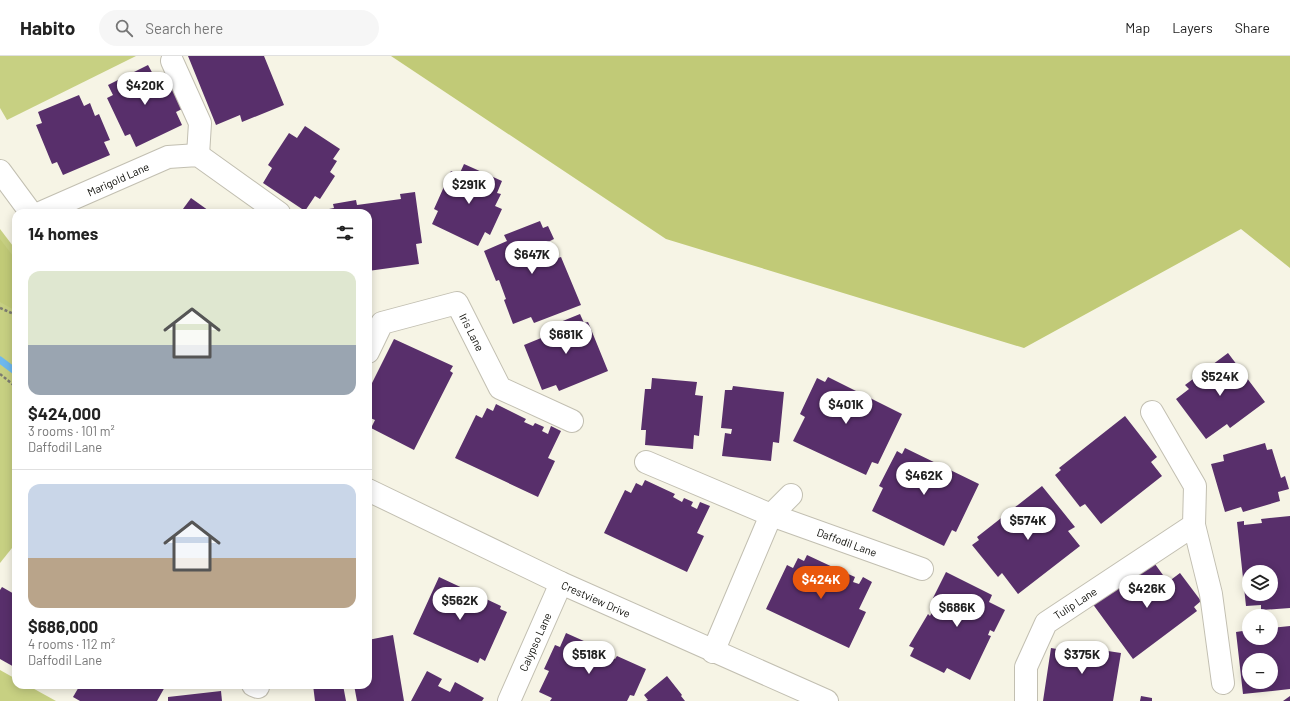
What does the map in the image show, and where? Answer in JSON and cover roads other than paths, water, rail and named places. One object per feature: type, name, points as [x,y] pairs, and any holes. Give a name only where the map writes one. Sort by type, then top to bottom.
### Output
[{"type":"street","points":[[172,61],[200,123],[198,155],[273,209]]},
{"type":"street","name":"Marigold Lane","points":[[49,209],[168,157],[198,155]]},
{"type":"street","points":[[0,171],[28,209]]},
{"type":"street","name":"Iris Lane","points":[[372,344],[382,324],[457,303],[500,388],[572,421]]},
{"type":"street","points":[[1152,412],[1195,486],[1194,525],[1211,594],[1223,683]]},
{"type":"street","name":"Daffodil Lane","points":[[646,462],[771,515],[922,569]]},
{"type":"street","name":"Crestview Drive","points":[[372,492],[561,583],[713,652],[827,701]]},
{"type":"street","points":[[713,652],[771,515],[791,495]]},
{"type":"street","name":"Tulip Lane","points":[[1026,701],[1026,667],[1046,622],[1194,525]]},
{"type":"street","name":"Calypso Lane","points":[[509,701],[561,583]]},
{"type":"waterway","points":[[0,360],[12,369]]}]
